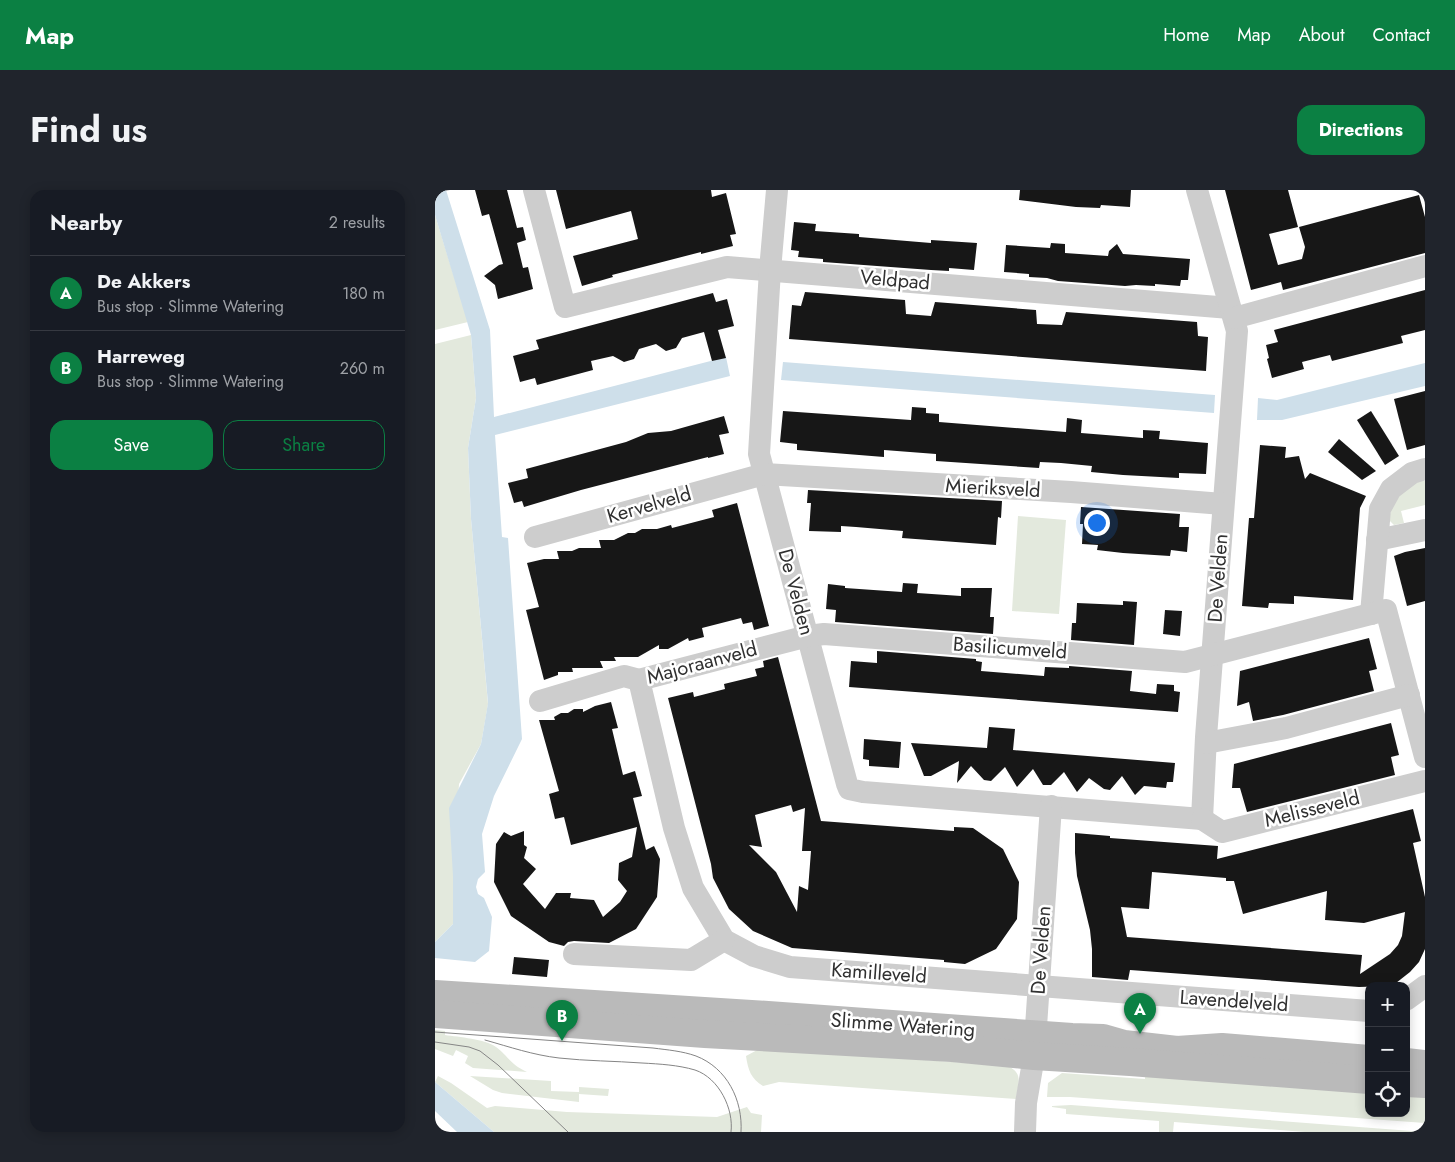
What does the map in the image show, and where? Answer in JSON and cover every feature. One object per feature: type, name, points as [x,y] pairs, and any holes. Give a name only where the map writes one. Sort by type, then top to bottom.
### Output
[{"type":"street","name":"Veldpad","points":[[534,190],[565,307],[727,267],[1232,313],[1425,266]]},
{"type":"street","name":"De Velden","points":[[777,190],[770,270],[759,454],[849,789],[863,792],[1202,819],[1212,655],[1237,331],[1197,190]]},
{"type":"street","points":[[1425,469],[1411,473],[1391,489],[1380,509],[1377,540],[1379,612],[1409,695],[1425,757]]},
{"type":"street","name":"Mieriksveld","points":[[763,474],[1071,492],[1223,504]]},
{"type":"street","name":"Kervelveld","points":[[535,537],[763,474]]},
{"type":"street","points":[[1377,540],[1425,530]]},
{"type":"street","name":"Basilicumveld","points":[[808,636],[824,634],[1185,662],[1379,612]]},
{"type":"street","name":"Majoraanveld","points":[[540,701],[623,676],[639,680],[808,636]]},
{"type":"street","points":[[574,954],[691,960],[724,940],[693,888],[674,828],[639,680]]},
{"type":"street","points":[[1206,743],[1286,728],[1409,695]]},
{"type":"street","name":"Melisseveld","points":[[1202,819],[1221,832],[1425,781]]},
{"type":"street","name":"De Velden","points":[[1031,1131],[1027,1103],[1035,1045],[1051,806]]},
{"type":"street","name":"Kamilleveld","points":[[724,940],[754,956],[790,967],[1039,986]]},
{"type":"street","name":"Lavendelveld","points":[[1039,986],[1365,1011]]},
{"type":"street","points":[[1410,997],[1425,986]]},
{"type":"street","name":"Slimme Watering","points":[[435,994],[1035,1045],[1130,1062],[1365,1080]]},
{"type":"street","name":"Slimme Watering","points":[[435,1014],[705,1034],[952,1048],[1035,1045],[1103,1038],[1124,1044],[1177,1050],[1222,1047],[1365,1059]]},
{"type":"street","points":[[1410,1062],[1425,1064]]},
{"type":"street","points":[[1410,1083],[1425,1084]]},
{"type":"shaded area","points":[[435,215],[468,322],[435,330]]},
{"type":"shaded area","points":[[471,335],[476,398],[468,448],[471,519],[488,704],[481,744],[459,784],[453,876],[453,924],[435,942],[435,344]]},
{"type":"shaded area","points":[[1416,481],[1425,481],[1425,505],[1401,511],[1404,523],[1394,525],[1389,520],[1395,501],[1405,489]]},
{"type":"shaded area","points":[[1018,516],[1066,520],[1059,614],[1012,611]]},
{"type":"shaded area","points":[[435,1030],[445,1031],[445,1035],[491,1044],[527,1072],[473,1068],[465,1063],[468,1056],[456,1050],[453,1056],[435,1049]]},
{"type":"shaded area","points":[[761,1048],[1008,1066],[1016,1072],[1019,1084],[1016,1099],[779,1082],[763,1086],[751,1074],[746,1056]]},
{"type":"shaded area","points":[[1145,1069],[1365,1086],[1365,1117],[1410,1117],[1410,1089],[1425,1090],[1425,1123],[1070,1097],[1047,1097],[1048,1083],[1062,1073],[1145,1079]]},
{"type":"shaded area","points":[[438,1076],[487,1108],[495,1106],[567,1112],[717,1117],[747,1107],[751,1113],[762,1115],[761,1132],[494,1132],[435,1082]]},
{"type":"shaded area","points":[[470,1076],[551,1081],[551,1091],[579,1092],[579,1087],[609,1089],[608,1096],[579,1094],[579,1102],[502,1093],[493,1090]]},
{"type":"shaded area","points":[[1071,1105],[1425,1132],[1305,1132],[1174,1122],[1173,1132],[1159,1132],[1159,1121],[1066,1114],[1066,1109],[1052,1107]]},
{"type":"water","points":[[435,190],[446,190],[490,330],[494,417],[726,357],[730,376],[495,435],[502,537],[508,538],[522,739],[494,796],[482,834],[485,872],[478,879],[476,887],[478,894],[484,898],[492,917],[489,951],[475,962],[435,958],[435,942],[453,924],[453,876],[449,808],[481,744],[488,703],[471,519],[468,448],[476,398],[471,335],[435,215]]},
{"type":"water","points":[[783,362],[1215,395],[1214,413],[781,380]]},
{"type":"water","points":[[1425,363],[1425,386],[1282,420],[1257,420],[1258,398],[1277,400]]},
{"type":"water","points":[[435,1082],[494,1132],[457,1132],[435,1111]]},
{"type":"building","points":[[475,190],[507,190],[517,228],[523,227],[526,240],[517,243],[523,268],[528,267],[533,289],[498,299],[495,285],[484,276],[503,264],[489,214],[482,216]]},
{"type":"building","points":[[556,190],[711,190],[712,197],[726,193],[736,234],[730,235],[733,246],[701,254],[701,252],[612,275],[613,277],[582,286],[573,256],[638,239],[631,211],[566,229]]},
{"type":"building","points":[[1020,190],[1131,190],[1130,207],[1101,205],[1100,208],[1076,207],[1019,200]]},
{"type":"building","points":[[1225,190],[1288,190],[1298,227],[1269,234],[1278,265],[1302,259],[1305,247],[1299,227],[1419,195],[1425,217],[1425,253],[1283,290],[1281,282],[1251,290]]},
{"type":"building","points":[[794,222],[816,224],[815,231],[859,234],[859,237],[931,243],[931,240],[977,243],[974,270],[949,268],[949,271],[931,270],[823,262],[823,259],[798,257],[799,251],[791,250]]},
{"type":"building","points":[[1051,243],[1065,244],[1065,253],[1108,256],[1109,251],[1117,244],[1123,254],[1190,259],[1188,280],[1181,280],[1180,286],[1155,284],[1155,286],[1125,286],[1058,281],[1029,277],[1029,274],[1004,272],[1006,245],[1050,248]]},
{"type":"building","points":[[1425,290],[1425,330],[1401,336],[1403,343],[1332,361],[1330,355],[1302,362],[1304,369],[1272,378],[1267,359],[1269,358],[1266,345],[1278,342],[1274,330]]},
{"type":"building","points":[[805,292],[905,300],[906,314],[931,316],[935,302],[1036,310],[1037,324],[1062,325],[1066,312],[1197,322],[1198,336],[1208,337],[1206,371],[789,339],[792,305],[801,306]]},
{"type":"building","points":[[713,293],[716,302],[727,299],[734,326],[718,330],[726,358],[712,361],[704,332],[682,338],[676,348],[666,351],[656,344],[639,349],[634,359],[624,362],[613,356],[591,361],[593,370],[537,385],[535,378],[520,382],[513,356],[539,349],[536,340]]},
{"type":"building","points":[[1425,391],[1425,445],[1407,450],[1394,399]]},
{"type":"building","points":[[912,407],[926,408],[926,413],[939,414],[939,422],[1066,432],[1067,418],[1082,420],[1081,433],[1143,438],[1143,430],[1160,431],[1159,439],[1208,443],[1206,474],[1179,473],[1179,478],[1091,472],[1092,466],[1061,463],[1040,462],[1039,468],[936,461],[936,454],[884,450],[884,457],[797,450],[797,444],[780,442],[783,411],[911,420]]},
{"type":"building","points":[[1371,411],[1399,456],[1385,465],[1357,420]]},
{"type":"building","points":[[724,416],[729,433],[719,435],[724,454],[581,490],[524,507],[522,501],[514,503],[508,483],[528,478],[526,469],[626,442],[648,433],[671,431]]},
{"type":"building","points":[[1339,439],[1376,471],[1362,480],[1328,452]]},
{"type":"building","points":[[1260,445],[1286,447],[1285,458],[1299,456],[1305,479],[1310,473],[1366,496],[1360,508],[1353,600],[1294,596],[1294,604],[1269,603],[1268,608],[1242,606],[1249,518],[1254,518]]},
{"type":"building","points":[[808,490],[1002,501],[1001,518],[998,517],[996,545],[902,538],[903,531],[856,527],[841,526],[841,532],[809,531],[811,503],[807,503]]},
{"type":"building","points":[[737,503],[769,626],[754,630],[752,622],[743,624],[741,618],[702,628],[704,637],[689,641],[688,638],[668,649],[659,649],[659,645],[638,657],[614,657],[616,661],[600,661],[603,668],[572,668],[573,672],[558,672],[558,675],[544,680],[526,610],[539,607],[527,563],[544,559],[559,559],[557,551],[601,548],[599,540],[614,540],[642,529],[657,529],[671,525],[672,528],[714,517],[712,510]]},
{"type":"building","points":[[1081,507],[1180,514],[1179,527],[1189,527],[1187,552],[1171,550],[1170,556],[1123,553],[1097,550],[1098,545],[1082,544],[1083,524],[1080,524]]},
{"type":"building","points":[[1425,548],[1425,601],[1407,606],[1394,556]]},
{"type":"building","points":[[903,583],[918,584],[917,593],[961,596],[961,588],[992,588],[990,617],[994,617],[993,634],[835,622],[836,610],[826,609],[828,584],[845,586],[845,588],[902,592]]},
{"type":"building","points":[[1123,601],[1137,602],[1134,645],[1071,640],[1072,623],[1076,623],[1077,603],[1123,605]]},
{"type":"building","points":[[1165,610],[1182,611],[1180,636],[1163,634]]},
{"type":"building","points":[[1369,638],[1377,669],[1369,671],[1374,691],[1253,721],[1249,702],[1237,706],[1240,671]]},
{"type":"building","points":[[877,651],[976,659],[976,661],[982,662],[981,671],[1044,676],[1045,667],[1069,668],[1069,666],[1132,671],[1130,691],[1156,694],[1157,684],[1174,685],[1174,691],[1180,692],[1178,712],[849,687],[851,661],[877,663]]},
{"type":"building","points":[[778,657],[821,821],[954,831],[954,827],[973,828],[1003,849],[1019,882],[1017,919],[996,949],[965,964],[944,962],[944,960],[792,948],[753,931],[729,909],[713,878],[668,698],[693,692],[694,697],[725,689],[724,684],[757,676],[755,669],[764,667],[763,661]],"holes":[[[791,805],[793,812],[805,808],[802,851],[811,851],[808,890],[799,886],[797,912],[776,872],[749,845],[762,847],[755,815]]]},
{"type":"building","points":[[611,702],[618,728],[612,729],[623,775],[635,771],[642,796],[633,798],[646,850],[654,846],[660,859],[657,897],[636,929],[609,943],[574,941],[568,942],[564,946],[549,942],[511,916],[494,882],[496,844],[504,832],[511,836],[524,831],[524,845],[527,847],[524,858],[536,869],[523,884],[545,909],[556,893],[571,893],[570,898],[594,900],[603,917],[620,902],[627,891],[618,880],[619,863],[632,857],[637,827],[571,845],[564,817],[555,819],[549,794],[559,791],[539,720],[555,720],[554,717],[561,713],[568,713],[574,709],[583,709],[583,712],[595,706]]},
{"type":"building","points":[[1391,723],[1399,755],[1391,757],[1395,775],[1247,812],[1240,788],[1232,788],[1234,764]]},
{"type":"building","points":[[989,727],[1015,729],[1013,750],[1175,763],[1173,782],[1167,782],[1166,788],[1144,786],[1135,795],[1122,776],[1110,790],[1104,789],[1089,778],[1077,792],[1064,772],[1051,785],[1043,785],[1033,769],[1017,787],[1005,767],[991,781],[984,780],[971,766],[957,783],[959,761],[931,776],[924,776],[911,743],[987,748]]},
{"type":"building","points":[[864,739],[901,742],[899,768],[869,766],[869,760],[863,759]]},
{"type":"building","points":[[1413,809],[1421,841],[1413,843],[1425,897],[1425,949],[1419,962],[1397,982],[1365,982],[1365,987],[1130,970],[1128,980],[1092,977],[1090,930],[1077,876],[1075,833],[1110,836],[1110,838],[1218,846],[1217,859]],"holes":[[[1152,872],[1226,878],[1226,881],[1234,881],[1243,914],[1327,891],[1325,920],[1364,923],[1405,912],[1402,936],[1398,945],[1390,954],[1360,974],[1362,955],[1127,937],[1121,907],[1149,909]]]},
{"type":"building","points":[[514,957],[549,960],[547,977],[512,974]]},
{"type":"tram line","points":[[435,1032],[653,1048],[696,1056],[716,1068],[731,1086],[739,1108],[741,1132]]},
{"type":"tram line","points":[[485,1040],[549,1057],[662,1064],[695,1070],[711,1080],[723,1095],[730,1114],[731,1132]]},
{"type":"tram line","points":[[435,1042],[469,1047],[480,1051],[498,1065],[568,1132]]},
{"type":"place","name":"De Akkers","points":[[1140,1034]]},
{"type":"place","name":"Harreweg","points":[[562,1041]]}]
